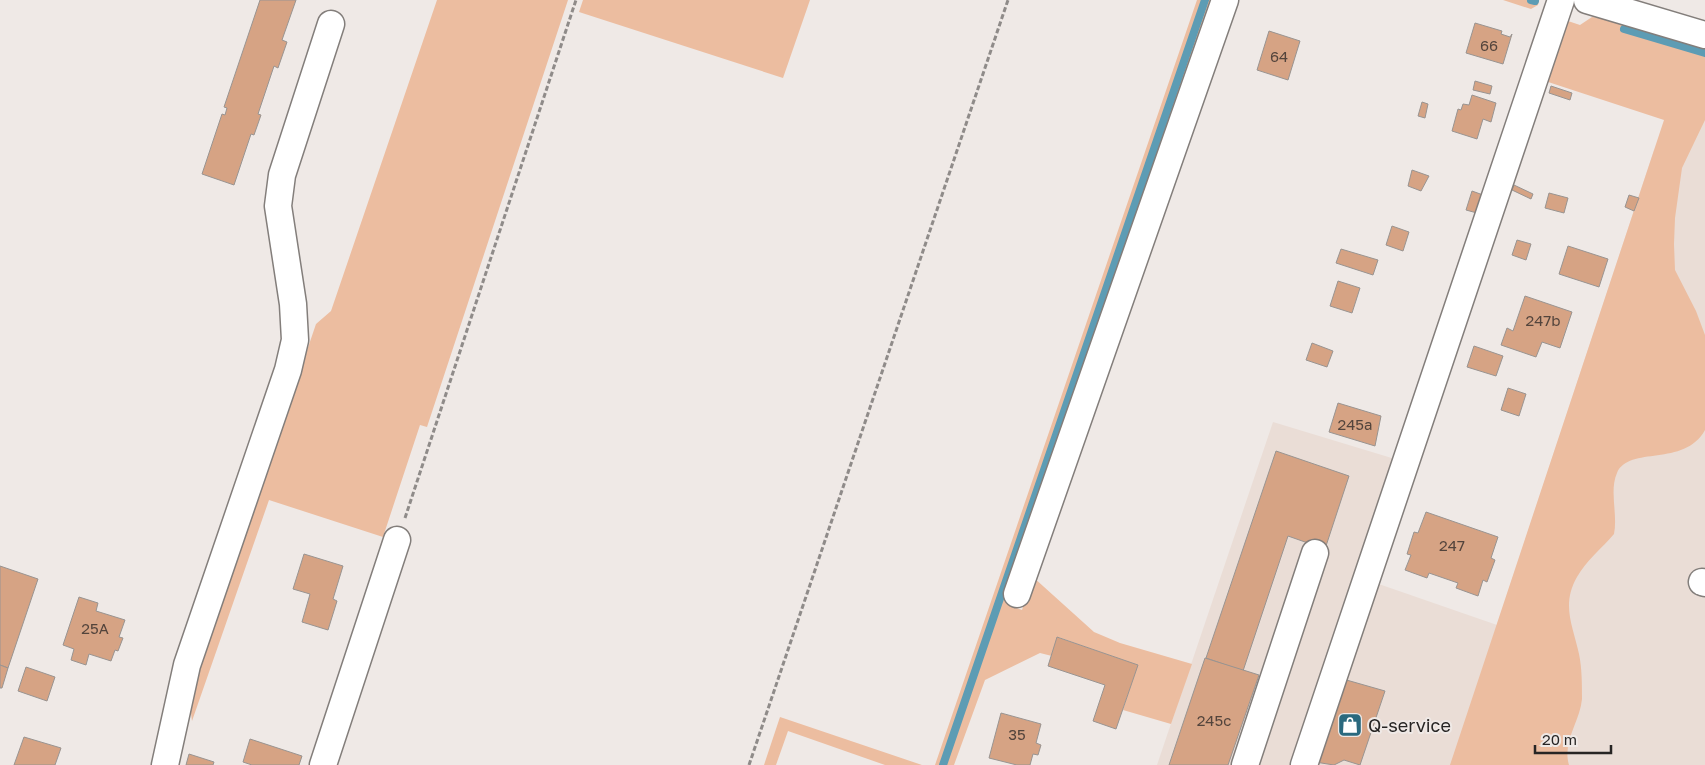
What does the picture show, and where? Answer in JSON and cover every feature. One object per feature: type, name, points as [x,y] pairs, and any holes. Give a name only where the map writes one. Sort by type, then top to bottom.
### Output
[{"type":"street","points":[[1017,594],[1226,0]]},
{"type":"street","points":[[1304,765],[1561,0]]},
{"type":"street","points":[[1587,0],[1704,32]]},
{"type":"street","points":[[164,765],[187,665],[288,370],[295,340],[293,304],[278,206],[282,176],[331,24]]},
{"type":"street","points":[[323,765],[398,540]]},
{"type":"street","points":[[1245,765],[1315,553]]},
{"type":"path","points":[[398,540],[576,0]]},
{"type":"path","points":[[749,765],[1008,0]]},
{"type":"shaded area","points":[[437,0],[568,0],[427,427],[420,425],[383,537],[269,500],[192,721],[189,698],[316,324],[331,311]]},
{"type":"shaded area","points":[[583,0],[810,0],[783,78],[579,12]]},
{"type":"shaded area","points":[[1197,0],[1219,0],[1009,605],[1022,610],[1033,577],[1094,632],[1120,643],[1192,664],[1171,724],[1123,710],[1137,665],[1058,637],[1052,656],[1040,653],[985,680],[954,765],[935,765]]},
{"type":"shaded area","points":[[1503,0],[1539,0],[1538,5],[1531,9]]},
{"type":"shaded area","points":[[1592,17],[1618,20],[1705,46],[1705,120],[1682,168],[1675,218],[1674,244],[1675,270],[1696,311],[1705,335],[1705,430],[1696,442],[1684,449],[1633,460],[1623,465],[1617,473],[1614,487],[1614,534],[1581,571],[1572,587],[1570,597],[1570,616],[1581,665],[1582,699],[1568,748],[1569,765],[1450,765],[1664,120],[1539,79],[1562,19],[1580,25]]},
{"type":"shaded area","points":[[1705,63],[1705,765],[1312,765],[1373,582],[1497,625],[1654,150]]},
{"type":"shaded area","points":[[1273,422],[1395,459],[1292,765],[1157,765]]},
{"type":"shaded area","points":[[780,717],[922,765],[885,765],[788,731],[776,765],[764,765]]},
{"type":"building","points":[[260,0],[296,0],[282,40],[287,42],[278,68],[274,66],[258,114],[261,115],[254,135],[251,134],[234,185],[202,174],[222,114],[225,115],[227,108],[224,107]]},
{"type":"building","points":[[1475,23],[1502,31],[1501,34],[1510,37],[1512,34],[1503,64],[1466,53]]},
{"type":"building","points":[[1269,31],[1300,41],[1288,80],[1257,70]]},
{"type":"building","points":[[1475,81],[1492,86],[1490,94],[1473,90]]},
{"type":"building","points":[[1551,86],[1572,93],[1570,100],[1549,93]]},
{"type":"building","points":[[1472,95],[1496,103],[1491,122],[1483,119],[1477,139],[1452,131],[1458,109],[1461,110],[1463,104],[1469,105]]},
{"type":"building","points":[[1422,102],[1428,104],[1425,118],[1418,116]]},
{"type":"building","points":[[1412,170],[1429,176],[1421,191],[1408,186]]},
{"type":"building","points":[[1514,185],[1533,194],[1531,199],[1512,190]]},
{"type":"building","points":[[1472,191],[1483,195],[1477,213],[1466,210]]},
{"type":"building","points":[[1549,193],[1568,198],[1564,213],[1545,208]]},
{"type":"building","points":[[1629,195],[1639,198],[1634,211],[1625,207]]},
{"type":"building","points":[[1392,226],[1409,232],[1403,251],[1386,245]]},
{"type":"building","points":[[1517,240],[1531,244],[1526,260],[1512,255]]},
{"type":"building","points":[[1568,246],[1608,259],[1599,287],[1559,274]]},
{"type":"building","points":[[1341,249],[1378,260],[1373,275],[1336,263]]},
{"type":"building","points":[[1338,281],[1360,288],[1352,313],[1330,306]]},
{"type":"building","points":[[1525,296],[1572,312],[1560,348],[1542,342],[1536,357],[1501,345],[1507,328],[1513,331]]},
{"type":"building","points":[[1312,343],[1333,351],[1327,367],[1306,360]]},
{"type":"building","points":[[1474,346],[1503,356],[1496,376],[1467,367]]},
{"type":"building","points":[[1508,388],[1526,394],[1519,416],[1501,410]]},
{"type":"building","points":[[1338,403],[1381,416],[1375,446],[1329,432]]},
{"type":"building","points":[[1276,451],[1349,476],[1325,549],[1288,536],[1243,671],[1206,658]]},
{"type":"building","points":[[1426,512],[1498,537],[1491,558],[1495,560],[1487,582],[1483,580],[1478,596],[1456,588],[1458,583],[1429,573],[1427,578],[1405,570],[1411,555],[1407,554],[1414,532],[1418,533]]},
{"type":"building","points":[[304,554],[343,566],[333,599],[337,601],[328,630],[302,622],[310,594],[293,589]]},
{"type":"building","points":[[0,566],[38,579],[8,668],[0,665]]},
{"type":"building","points":[[79,597],[98,603],[96,611],[125,620],[119,637],[123,638],[118,651],[115,650],[111,661],[89,654],[86,665],[71,660],[74,649],[63,645]]},
{"type":"building","points":[[1057,637],[1138,665],[1116,729],[1093,721],[1105,685],[1048,666]]},
{"type":"building","points":[[1205,658],[1259,675],[1228,765],[1169,765]]},
{"type":"building","points":[[0,665],[8,668],[2,688],[0,688]]},
{"type":"building","points":[[26,667],[55,677],[47,701],[18,691]]},
{"type":"building","name":"Q-service","points":[[1343,679],[1385,691],[1360,765],[1344,760],[1334,765],[1315,762]]},
{"type":"building","points":[[1001,713],[1041,724],[1036,743],[1041,745],[1038,755],[1033,754],[1030,765],[1017,765],[989,758]]},
{"type":"building","points":[[24,737],[61,748],[55,765],[14,765]]},
{"type":"building","points":[[250,739],[302,756],[299,765],[252,765],[243,762]]},
{"type":"building","points":[[189,754],[214,762],[213,765],[186,765]]},
{"type":"waterway","points":[[943,765],[1205,0]]},
{"type":"waterway","points":[[1531,0],[1535,1]]},
{"type":"waterway","points":[[1624,29],[1705,53]]},
{"type":"place","name":"Q-service","points":[[1350,725]]}]
